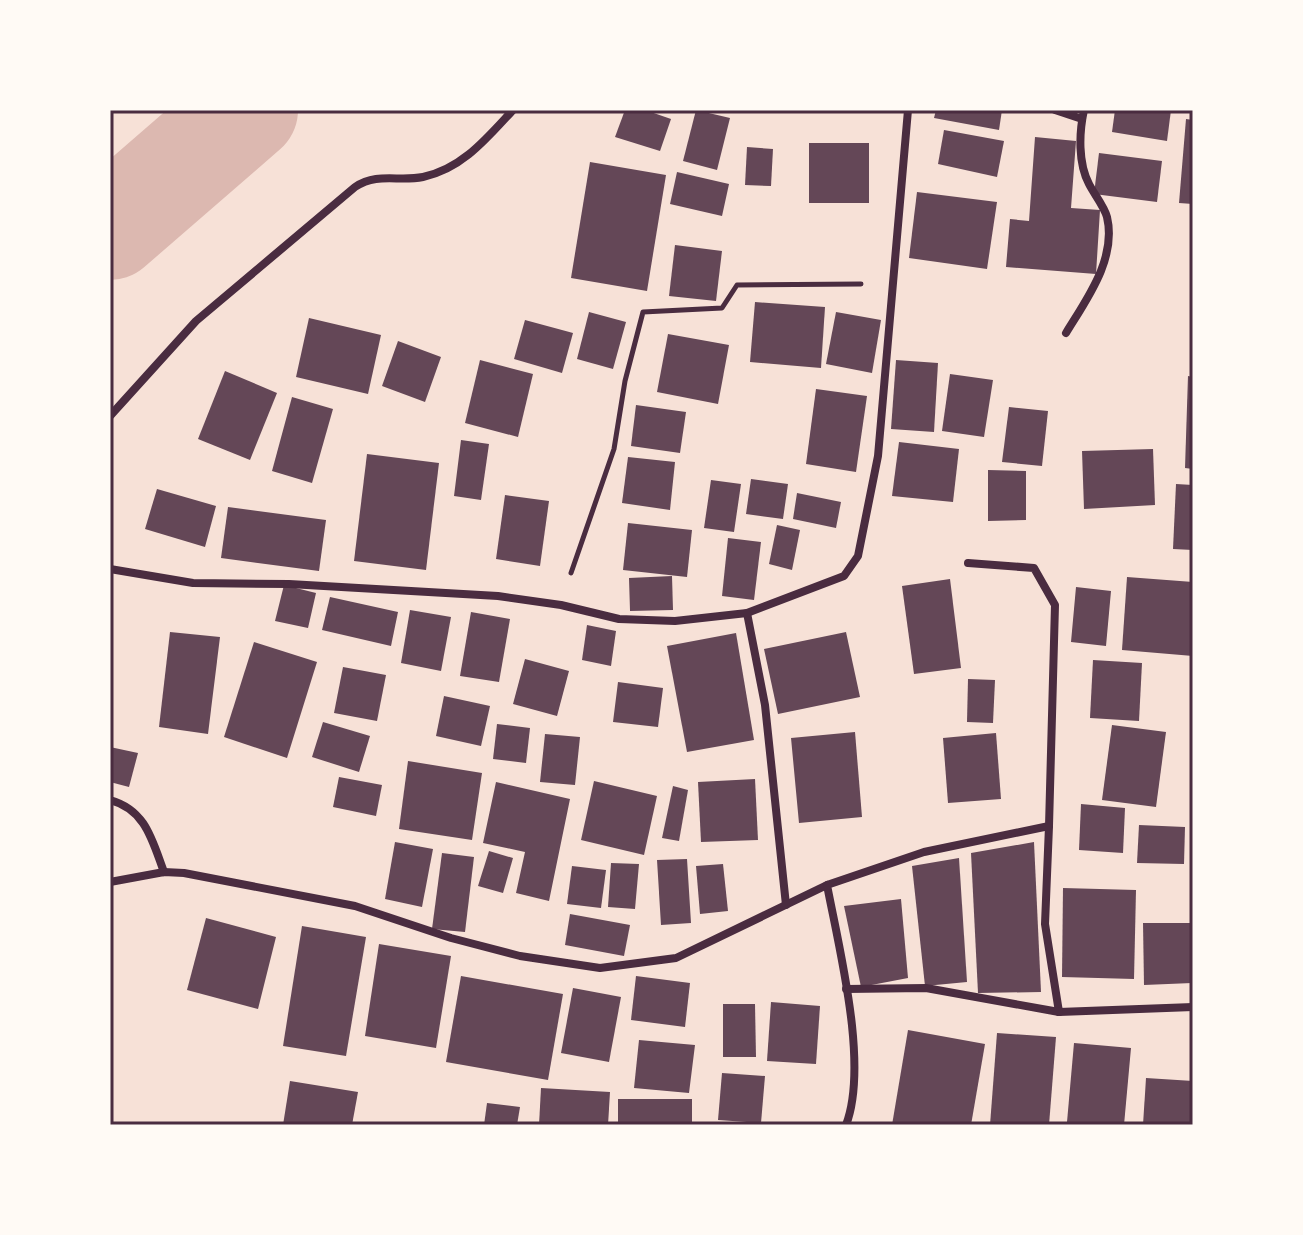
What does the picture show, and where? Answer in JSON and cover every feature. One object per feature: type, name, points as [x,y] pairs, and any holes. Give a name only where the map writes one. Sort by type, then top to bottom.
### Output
[{"type":"street","points":[[110,416],[196,321],[355,187],[382,176],[421,178],[443,170],[470,156],[513,110]]},
{"type":"street","points":[[110,569],[193,583],[289,584],[498,596],[633,619],[675,621],[747,613],[844,576],[858,556],[878,456],[908,110]]},
{"type":"street","points":[[1055,110],[1083,114],[1080,150],[1086,179],[1107,217],[1101,275],[1066,333]]},
{"type":"street","points":[[968,563],[1034,568],[1055,605],[1045,924],[1059,1012]]},
{"type":"street","points":[[747,613],[765,705],[786,905]]},
{"type":"street","points":[[110,800],[126,805],[143,819],[164,872]]},
{"type":"street","points":[[110,882],[164,872],[355,906],[492,949],[600,968],[676,958],[827,885],[924,852],[1049,826]]},
{"type":"street","points":[[827,885],[846,989],[854,1072],[846,1125]]},
{"type":"street","points":[[846,989],[926,988],[1059,1012],[1193,1007]]},
{"type":"path","points":[[561,605],[614,449],[625,381],[643,312],[722,308],[737,285],[893,283]]},
{"type":"building","points":[[625,110],[645,110],[671,119],[660,151],[615,137]]},
{"type":"building","points":[[696,110],[730,118],[717,170],[683,161]]},
{"type":"building","points":[[936,110],[1002,110],[999,130],[934,118]]},
{"type":"building","points":[[1115,110],[1171,110],[1167,141],[1112,132]]},
{"type":"building","points":[[1186,119],[1193,120],[1193,204],[1179,203]]},
{"type":"building","points":[[944,130],[1004,141],[997,177],[938,164]]},
{"type":"building","points":[[1035,137],[1076,141],[1071,208],[1100,210],[1096,274],[1006,267],[1010,219],[1029,221]]},
{"type":"building","points":[[809,143],[869,143],[869,203],[809,203]]},
{"type":"building","points":[[747,147],[773,149],[771,186],[745,185]]},
{"type":"building","points":[[1099,153],[1162,161],[1157,202],[1094,194]]},
{"type":"building","points":[[590,162],[666,175],[647,291],[571,278]]},
{"type":"building","points":[[677,172],[729,184],[722,216],[670,204]]},
{"type":"building","points":[[917,192],[997,202],[987,269],[909,258]]},
{"type":"building","points":[[675,245],[722,251],[716,301],[669,296]]},
{"type":"building","points":[[755,302],[825,307],[821,368],[750,362]]},
{"type":"building","points":[[589,312],[626,322],[613,369],[577,359]]},
{"type":"building","points":[[836,312],[881,320],[872,373],[826,364]]},
{"type":"building","points":[[309,318],[381,335],[368,394],[296,377]]},
{"type":"building","points":[[525,320],[573,333],[562,373],[514,359]]},
{"type":"building","points":[[668,334],[729,345],[718,404],[657,392]]},
{"type":"building","points":[[398,341],[441,357],[425,402],[382,386]]},
{"type":"building","points":[[480,360],[533,374],[518,437],[465,423]]},
{"type":"building","points":[[896,360],[938,363],[934,432],[891,429]]},
{"type":"building","points":[[225,371],[277,393],[250,460],[198,439]]},
{"type":"building","points":[[950,374],[993,380],[984,437],[942,431]]},
{"type":"building","points":[[1188,376],[1193,377],[1193,469],[1185,468]]},
{"type":"building","points":[[816,389],[867,396],[856,472],[806,464]]},
{"type":"building","points":[[292,397],[333,409],[312,483],[272,471]]},
{"type":"building","points":[[636,405],[686,412],[680,453],[631,446]]},
{"type":"building","points":[[1009,407],[1048,411],[1042,466],[1002,462]]},
{"type":"building","points":[[461,440],[489,444],[481,500],[454,496]]},
{"type":"building","points":[[899,442],[959,449],[953,502],[892,496]]},
{"type":"building","points":[[1153,449],[1155,505],[1084,509],[1082,451]]},
{"type":"building","points":[[367,454],[439,463],[426,570],[354,561]]},
{"type":"building","points":[[628,457],[675,462],[670,510],[622,503]]},
{"type":"building","points":[[988,470],[1026,471],[1026,520],[988,521]]},
{"type":"building","points":[[751,479],[788,484],[783,519],[746,514]]},
{"type":"building","points":[[711,480],[741,484],[734,532],[704,528]]},
{"type":"building","points":[[1176,484],[1193,485],[1193,550],[1173,549]]},
{"type":"building","points":[[157,489],[216,506],[205,547],[145,529]]},
{"type":"building","points":[[797,493],[841,502],[836,528],[793,519]]},
{"type":"building","points":[[505,495],[549,501],[540,566],[496,559]]},
{"type":"building","points":[[228,507],[326,520],[319,571],[221,558]]},
{"type":"building","points":[[628,523],[692,530],[687,577],[623,570]]},
{"type":"building","points":[[777,525],[800,530],[792,570],[769,564]]},
{"type":"building","points":[[728,538],[761,542],[754,600],[722,596]]},
{"type":"building","points":[[672,576],[673,610],[630,611],[629,578]]},
{"type":"building","points":[[1127,577],[1193,582],[1193,656],[1122,650]]},
{"type":"building","points":[[950,579],[961,668],[914,674],[902,586]]},
{"type":"building","points":[[284,585],[316,593],[308,628],[275,621]]},
{"type":"building","points":[[1076,587],[1111,591],[1106,646],[1071,642]]},
{"type":"building","points":[[330,597],[398,612],[391,646],[322,630]]},
{"type":"building","points":[[410,610],[451,617],[441,671],[401,663]]},
{"type":"building","points":[[471,612],[510,619],[499,682],[460,676]]},
{"type":"building","points":[[587,625],[616,631],[611,666],[582,660]]},
{"type":"building","points":[[170,632],[220,637],[208,734],[159,727]]},
{"type":"building","points":[[846,632],[860,697],[778,714],[764,649]]},
{"type":"building","points":[[736,633],[754,740],[687,752],[667,646]]},
{"type":"building","points":[[254,642],[317,662],[287,758],[224,737]]},
{"type":"building","points":[[525,659],[569,671],[557,716],[513,704]]},
{"type":"building","points":[[1093,660],[1142,663],[1139,721],[1090,718]]},
{"type":"building","points":[[343,667],[386,675],[377,721],[334,713]]},
{"type":"building","points":[[968,679],[995,680],[993,723],[967,722]]},
{"type":"building","points":[[618,682],[663,688],[658,727],[613,722]]},
{"type":"building","points":[[444,696],[490,706],[481,746],[436,736]]},
{"type":"building","points":[[323,722],[370,736],[359,772],[312,757]]},
{"type":"building","points":[[497,724],[530,728],[526,763],[493,759]]},
{"type":"building","points":[[1112,725],[1166,732],[1156,807],[1102,800]]},
{"type":"building","points":[[855,732],[862,817],[799,823],[791,738]]},
{"type":"building","points":[[996,733],[1001,799],[948,803],[943,738]]},
{"type":"building","points":[[545,734],[580,737],[575,785],[540,782]]},
{"type":"building","points":[[110,747],[138,753],[129,787],[110,782]]},
{"type":"building","points":[[408,761],[482,773],[472,840],[399,829]]},
{"type":"building","points":[[339,777],[382,785],[376,816],[333,807]]},
{"type":"building","points":[[755,779],[758,840],[701,842],[698,782]]},
{"type":"building","points":[[594,781],[657,796],[644,855],[581,840]]},
{"type":"building","points":[[496,782],[570,799],[549,901],[516,893],[525,852],[483,843]]},
{"type":"building","points":[[673,786],[688,790],[679,841],[662,838]]},
{"type":"building","points":[[1081,804],[1125,808],[1123,853],[1079,850]]},
{"type":"building","points":[[1139,825],[1185,827],[1184,864],[1137,863]]},
{"type":"building","points":[[395,842],[433,849],[422,907],[385,899]]},
{"type":"building","points":[[1034,842],[1041,992],[978,993],[971,853]]},
{"type":"building","points":[[489,851],[513,858],[503,893],[478,886]]},
{"type":"building","points":[[442,853],[474,857],[465,932],[432,929]]},
{"type":"building","points":[[959,858],[967,982],[925,986],[912,866]]},
{"type":"building","points":[[687,859],[691,923],[661,925],[657,860]]},
{"type":"building","points":[[611,863],[639,864],[635,909],[608,907]]},
{"type":"building","points":[[723,864],[728,911],[700,914],[696,866]]},
{"type":"building","points":[[572,866],[606,870],[601,908],[567,904]]},
{"type":"building","points":[[1063,888],[1136,890],[1134,979],[1062,977]]},
{"type":"building","points":[[901,899],[908,978],[861,987],[844,906]]},
{"type":"building","points":[[570,914],[630,925],[624,956],[565,945]]},
{"type":"building","points":[[206,918],[276,937],[258,1009],[187,990]]},
{"type":"building","points":[[1143,923],[1191,923],[1192,983],[1144,985]]},
{"type":"building","points":[[302,926],[366,937],[346,1056],[283,1046]]},
{"type":"building","points":[[379,944],[451,956],[436,1048],[365,1036]]},
{"type":"building","points":[[461,976],[563,994],[548,1080],[446,1062]]},
{"type":"building","points":[[636,976],[690,983],[685,1027],[631,1020]]},
{"type":"building","points":[[573,988],[621,997],[609,1062],[561,1053]]},
{"type":"building","points":[[771,1002],[820,1006],[816,1064],[767,1061]]},
{"type":"building","points":[[723,1004],[755,1004],[756,1057],[723,1057]]},
{"type":"building","points":[[908,1030],[985,1044],[971,1125],[892,1125]]},
{"type":"building","points":[[997,1033],[1056,1037],[1049,1125],[990,1125]]},
{"type":"building","points":[[639,1040],[695,1045],[689,1093],[634,1088]]},
{"type":"building","points":[[1074,1043],[1131,1048],[1124,1125],[1067,1122]]},
{"type":"building","points":[[722,1073],[765,1076],[761,1123],[718,1120]]},
{"type":"building","points":[[1146,1078],[1193,1081],[1193,1125],[1143,1125]]},
{"type":"building","points":[[290,1081],[358,1092],[352,1125],[283,1125]]},
{"type":"building","points":[[541,1088],[610,1092],[608,1125],[539,1125]]},
{"type":"building","points":[[618,1099],[692,1099],[692,1125],[618,1125]]},
{"type":"building","points":[[487,1103],[520,1107],[517,1125],[484,1125]]},
{"type":"waterway","points":[[110,228],[246,110]]}]
